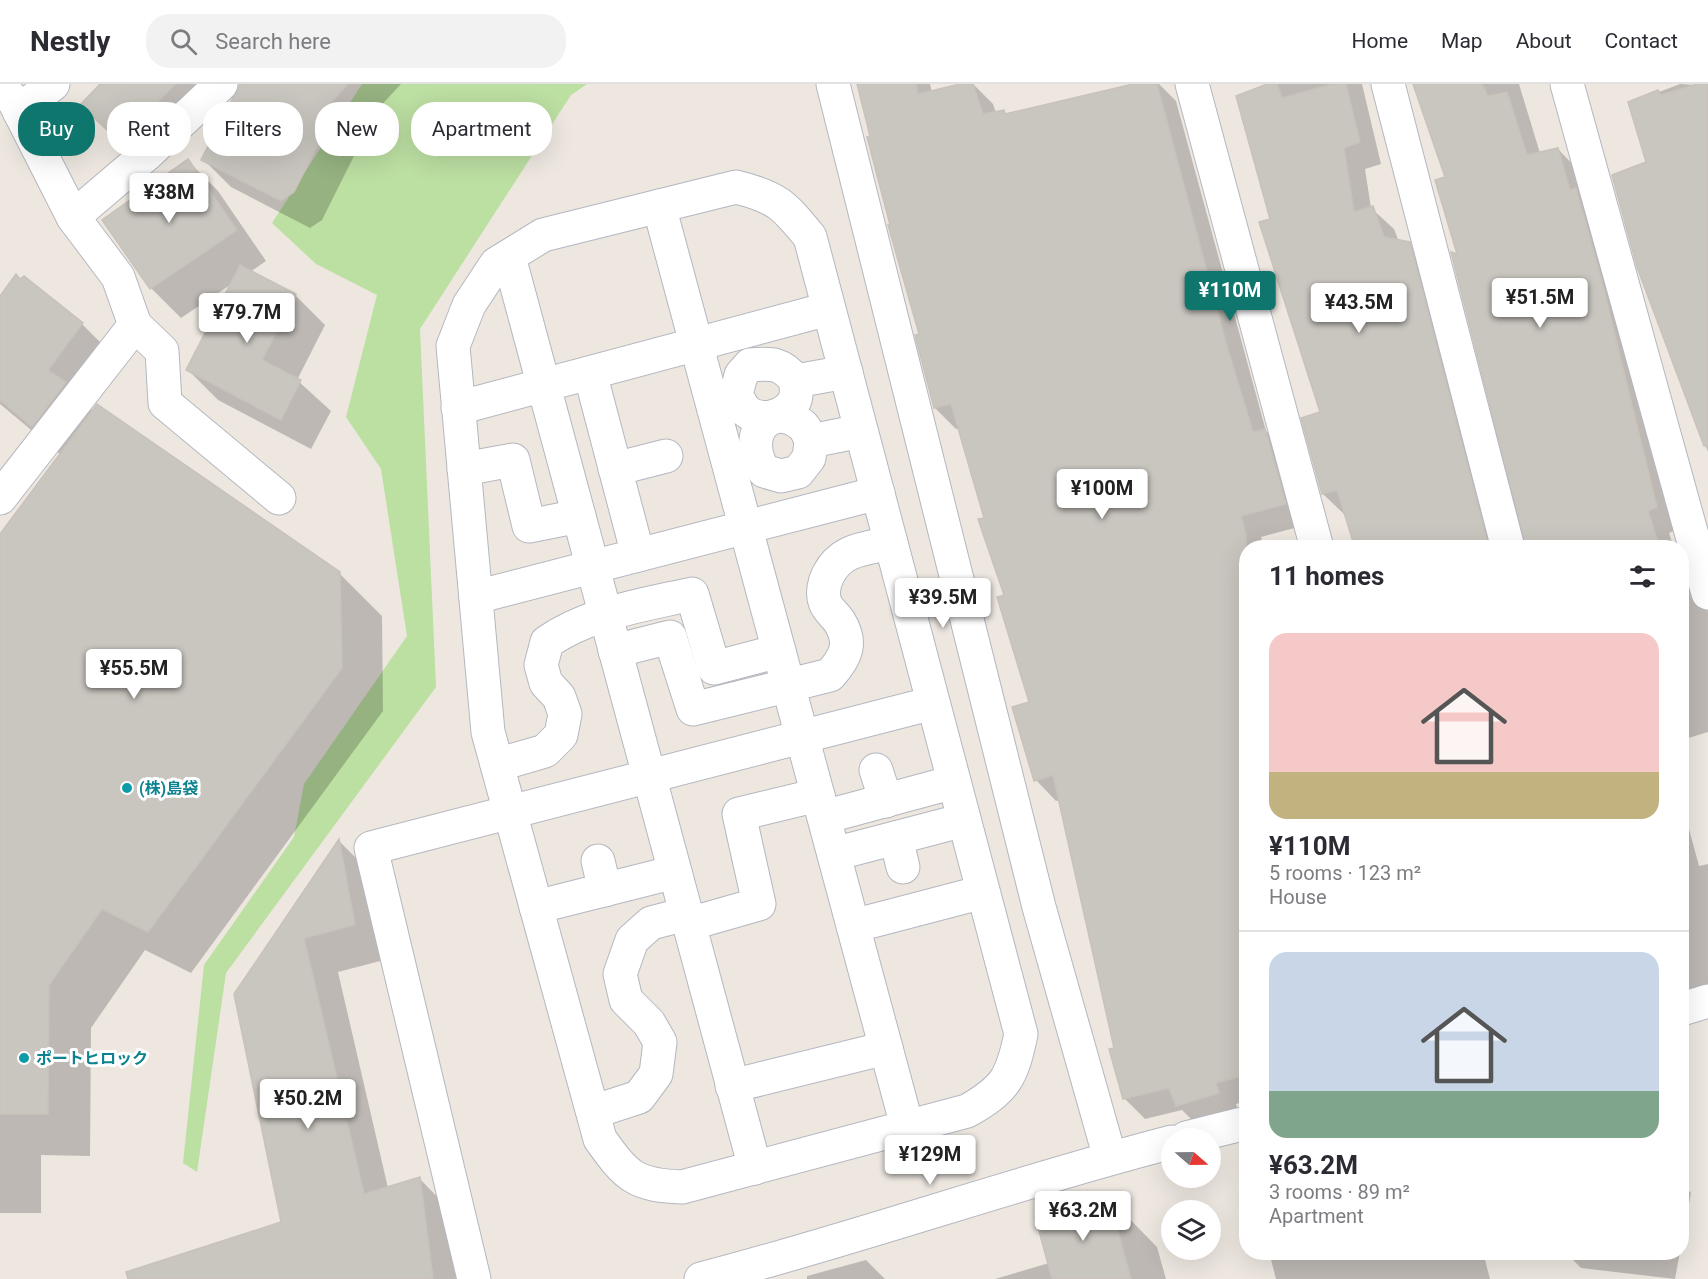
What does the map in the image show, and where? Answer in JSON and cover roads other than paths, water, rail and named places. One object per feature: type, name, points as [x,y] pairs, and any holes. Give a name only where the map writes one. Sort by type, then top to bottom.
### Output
[{"type":"street","points":[[53,84],[10,99],[74,217],[118,277],[135,325],[162,351],[165,403],[279,498]]},
{"type":"street","points":[[74,217],[147,154],[221,84]]},
{"type":"street","points":[[832,84],[1036,896],[1110,1158]]},
{"type":"street","points":[[1191,84],[1315,540]]},
{"type":"street","points":[[1388,84],[1506,540]]},
{"type":"street","points":[[1567,84],[1708,593]]},
{"type":"street","points":[[736,187],[766,194],[790,212],[810,237],[1021,1034],[1014,1066],[995,1096],[967,1111],[682,1187],[650,1185],[622,1170],[600,1139],[488,732],[453,346],[469,305],[496,264],[509,256],[543,235],[736,187]]},
{"type":"street","points":[[659,206],[907,1126]]},
{"type":"street","points":[[509,256],[754,1168]]},
{"type":"street","points":[[458,408],[828,309]]},
{"type":"street","points":[[0,498],[135,325]]},
{"type":"street","points":[[796,381],[786,368],[768,364],[750,365],[741,375],[736,395],[746,411],[757,416],[772,418],[787,418],[803,425],[811,441],[809,458],[798,472],[781,476],[764,471],[756,459],[753,442],[759,425],[772,418],[788,410],[796,397],[796,381]]},
{"type":"street","points":[[796,381],[846,372]]},
{"type":"street","points":[[590,373],[638,555]]},
{"type":"street","points":[[811,441],[861,431]]},
{"type":"street","points":[[615,469],[666,456]]},
{"type":"street","points":[[464,469],[513,460],[529,526],[579,516]]},
{"type":"street","points":[[476,597],[878,493]]},
{"type":"street","points":[[615,651],[670,637],[693,709],[830,675],[845,658],[846,636],[839,621],[825,603],[824,584],[835,562],[848,553],[891,543]]},
{"type":"street","points":[[497,765],[545,751],[561,735],[565,714],[559,697],[546,683],[541,665],[547,642],[563,631],[605,615],[692,594],[714,669],[779,651]]},
{"type":"street","points":[[474,1279],[371,848],[933,703]]},
{"type":"street","points":[[876,770],[886,801]]},
{"type":"street","points":[[593,1112],[639,1097],[656,1074],[660,1042],[649,1023],[626,1000],[620,974],[632,940],[651,923],[688,919],[759,904],[739,814],[886,801],[954,782]]},
{"type":"street","points":[[834,854],[899,853],[964,820]]},
{"type":"street","points":[[536,907],[602,876],[675,872]]},
{"type":"street","points":[[853,926],[983,892]]},
{"type":"street","points":[[1689,1007],[1708,1001]]},
{"type":"street","points":[[732,1086],[886,1048]]},
{"type":"street","points":[[1221,1129],[1239,1125]]},
{"type":"street","points":[[701,1279],[773,1260],[1110,1158],[1161,1145]]},
{"type":"place","name":"(株)島袋","points":[[127,788]]},
{"type":"place","name":"ポートヒロック","points":[[24,1058]]}]
